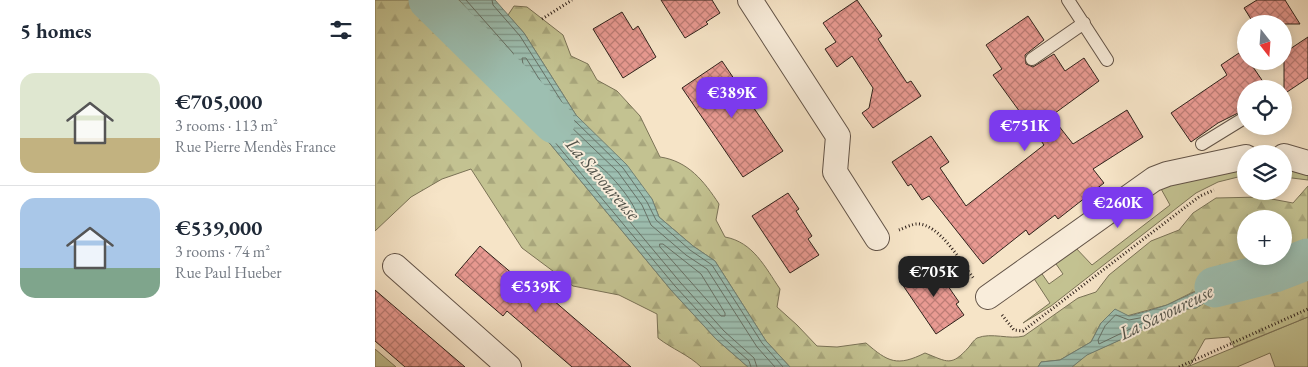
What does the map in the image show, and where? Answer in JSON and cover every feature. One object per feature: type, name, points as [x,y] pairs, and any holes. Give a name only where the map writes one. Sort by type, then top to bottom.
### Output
[{"type":"street","points":[[749,0],[839,136],[835,172],[877,238]]},
{"type":"street","points":[[988,297],[1154,179],[1203,149],[1237,155]]},
{"type":"street","points":[[1292,158],[1308,163]]},
{"type":"street","points":[[395,266],[509,367]]},
{"type":"lane","points":[[1068,0],[1107,60]]},
{"type":"lane","points":[[1032,59],[1084,23]]},
{"type":"lane","points":[[1203,149],[1237,124]]},
{"type":"path","points":[[542,19],[572,0]]},
{"type":"path","points":[[1179,367],[1308,309]]},
{"type":"green space","points":[[375,0],[459,0],[509,55],[518,105],[671,290],[716,339],[748,367],[701,367],[658,338],[657,314],[619,295],[573,286],[522,248],[471,169],[442,179],[411,197],[375,231]]},
{"type":"green space","points":[[514,6],[527,7],[563,35],[571,56],[588,64],[597,80],[617,91],[640,116],[660,157],[679,163],[701,180],[719,204],[716,220],[725,237],[743,244],[763,264],[780,289],[777,307],[817,346],[837,347],[866,343],[881,355],[893,360],[907,360],[925,353],[944,360],[953,360],[958,358],[977,338],[983,336],[1024,336],[1078,298],[1096,292],[1109,275],[1151,241],[1179,230],[1193,213],[1216,198],[1277,200],[1293,203],[1308,186],[1308,317],[1234,347],[1229,337],[1205,339],[1191,364],[1187,367],[1072,367],[1086,355],[1162,321],[1177,310],[1196,308],[1209,300],[1269,282],[1268,267],[1191,293],[1167,305],[1101,323],[1091,342],[1060,360],[1041,362],[1038,367],[790,367],[766,341],[715,261],[693,246],[659,217],[652,199],[576,115],[524,33],[508,15]]},
{"type":"green space","points":[[1292,168],[1308,171],[1308,180],[1292,178]]},
{"type":"green space","points":[[1237,169],[1237,177],[1218,182],[1196,193],[1051,306],[1023,323],[1050,303],[1033,277],[1040,271],[1049,284],[1063,274],[1054,261],[1074,246],[1092,265],[1170,205],[1160,187]]},
{"type":"green space","points":[[1308,317],[1308,367],[1275,367],[1270,353],[1237,367],[1187,367]]},
{"type":"green space","points":[[375,349],[396,367],[375,367]]},
{"type":"water","points":[[459,0],[495,0],[524,33],[576,115],[627,165],[652,199],[659,217],[693,246],[715,261],[766,341],[790,367],[748,367],[716,339],[671,290],[518,105],[509,55]]},
{"type":"water","points":[[1268,267],[1269,282],[1255,295],[1238,290],[1209,300],[1196,308],[1177,310],[1162,321],[1087,355],[1072,367],[1038,367],[1041,362],[1060,360],[1091,342],[1101,323],[1115,309],[1129,316],[1148,311],[1167,305],[1236,273]]},
{"type":"building","points":[[661,0],[712,0],[720,13],[706,22],[708,24],[685,38]]},
{"type":"building","points":[[857,0],[882,36],[878,39],[907,83],[911,81],[921,96],[873,128],[862,113],[869,108],[873,88],[852,56],[837,67],[825,49],[836,42],[823,23]]},
{"type":"building","points":[[1257,0],[1285,0],[1300,24],[1293,24],[1293,15],[1248,15],[1244,8]]},
{"type":"building","points":[[622,12],[633,30],[638,26],[656,57],[623,78],[593,29]]},
{"type":"building","points":[[1028,16],[1044,40],[1025,55],[1026,64],[1033,67],[1054,54],[1065,71],[1084,58],[1099,81],[1051,116],[1073,144],[1127,110],[1143,137],[1093,169],[1104,183],[1058,219],[1055,215],[1029,235],[1026,230],[983,264],[929,196],[922,200],[911,184],[908,186],[892,162],[931,136],[949,162],[940,168],[966,206],[1044,145],[993,75],[1002,69],[986,45]]},
{"type":"building","points":[[1308,37],[1308,78],[1292,89],[1292,80],[1284,80],[1284,70],[1293,70],[1293,47]]},
{"type":"building","points":[[1237,54],[1237,70],[1255,70],[1262,80],[1237,80],[1237,114],[1218,123],[1191,142],[1171,113],[1227,75],[1221,65]]},
{"type":"building","points":[[722,61],[783,151],[743,177],[682,88]]},
{"type":"building","points":[[788,193],[799,209],[796,211],[812,236],[808,239],[819,255],[790,273],[752,216]]},
{"type":"building","points":[[480,246],[528,287],[532,282],[631,367],[572,367],[507,311],[503,316],[455,275]]},
{"type":"building","points":[[932,263],[959,302],[956,304],[964,315],[936,334],[902,284]]},
{"type":"building","points":[[375,290],[465,367],[405,367],[375,341]]},
{"type":"waterway","name":"La Savoureuse","points":[[429,0],[554,123]]},
{"type":"waterway","name":"La Savoureuse","points":[[1215,287],[1274,272],[1308,259]]}]
